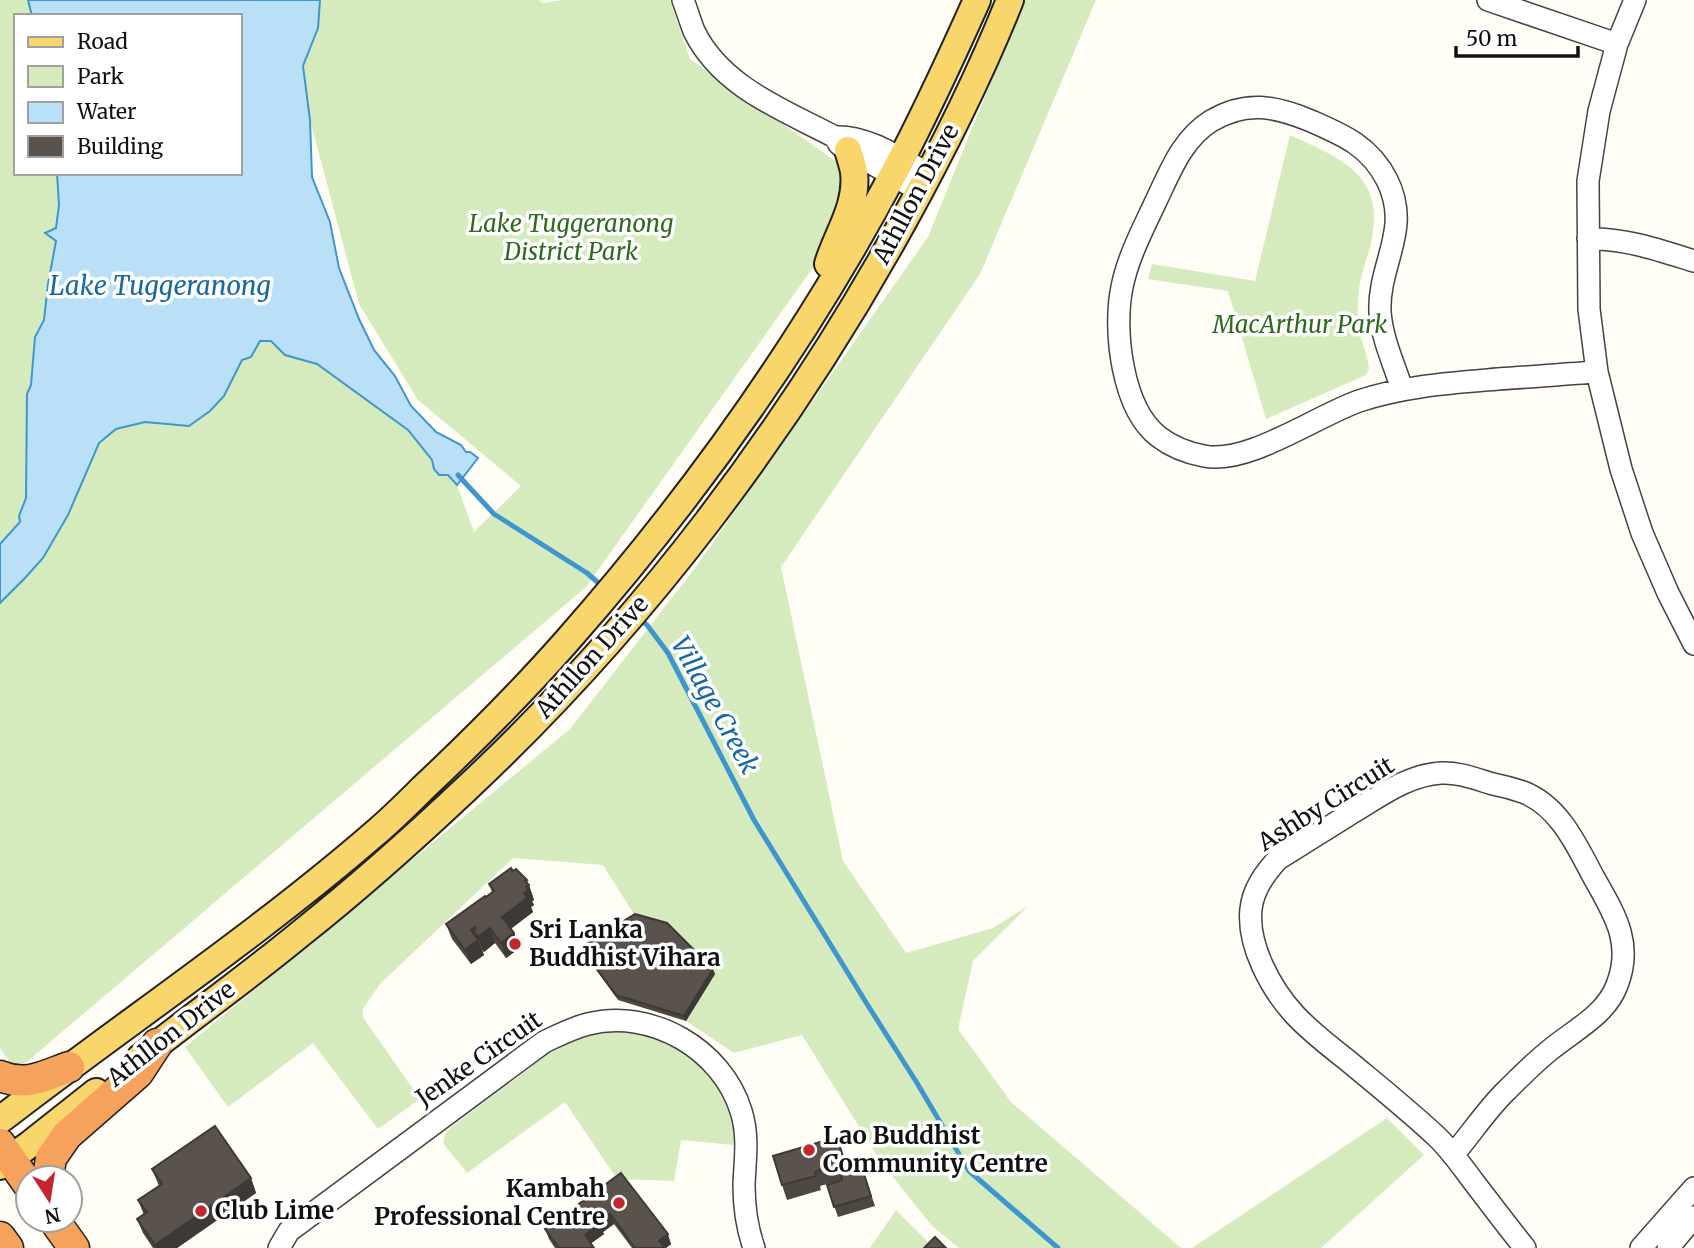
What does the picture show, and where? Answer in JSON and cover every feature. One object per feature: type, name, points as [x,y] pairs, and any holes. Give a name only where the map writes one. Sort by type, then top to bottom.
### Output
[{"type":"highway","points":[[50,1164],[51,1158],[67,1135],[138,1073],[157,1044]]},
{"type":"highway","points":[[0,1076],[12,1082],[34,1080],[69,1067]]},
{"type":"highway","points":[[0,1237],[8,1248]]},
{"type":"main road","name":"Athllon Drive","points":[[0,1120],[180,988],[375,834],[531,681],[596,607],[685,499],[737,428],[814,313],[897,168],[977,0]]},
{"type":"main road","name":"Athllon Drive","points":[[3,1156],[157,1044],[300,934],[387,861],[548,708],[620,628],[745,471],[810,377],[871,279],[925,183],[1010,0]]},
{"type":"main road","points":[[814,313],[832,249],[848,214],[853,195],[854,173],[842,144]]},
{"type":"street","points":[[683,0],[703,46],[724,71],[749,91],[842,144],[925,183]]},
{"type":"street","points":[[1488,0],[1617,44]]},
{"type":"street","points":[[1635,0],[1617,44],[1599,111],[1588,181],[1589,309],[1597,372],[1621,469],[1642,533],[1694,644]]},
{"type":"street","points":[[1402,389],[1383,334],[1380,311],[1382,288],[1396,236],[1396,206],[1383,173],[1369,154],[1352,140],[1288,111],[1255,107],[1231,111],[1209,122],[1191,139],[1176,160],[1130,258],[1122,287],[1118,319],[1123,366],[1135,405],[1160,437],[1183,451],[1207,457],[1232,457],[1356,402],[1402,389],[1597,372]]},
{"type":"street","points":[[1588,239],[1643,244],[1694,261]]},
{"type":"street","name":"Ashby Circuit","points":[[1453,1155],[1506,1091],[1550,1050],[1597,1014],[1612,996],[1617,985],[1624,953],[1621,931],[1603,894],[1570,833],[1554,813],[1524,792],[1468,776],[1443,773],[1418,777],[1395,787],[1278,859],[1260,881],[1250,911],[1252,936],[1277,993],[1295,1016],[1438,1138],[1525,1248]]},
{"type":"street","name":"Jenke Circuit","points":[[279,1248],[289,1231],[544,1042],[591,1023],[617,1021],[641,1023],[670,1032],[694,1046],[726,1080],[741,1112],[747,1144],[745,1213],[754,1248]]},
{"type":"street","points":[[1641,1248],[1694,1188]]},
{"type":"street","points":[[1668,1248],[1694,1217]]},
{"type":"green space","points":[[0,0],[28,0],[32,14],[14,14],[14,175],[57,175],[59,205],[44,320],[35,337],[31,385],[27,394],[26,498],[19,516],[20,522],[0,544]]},
{"type":"green space","name":"Lake Tuggeranong District Park","points":[[320,0],[539,0],[543,3],[562,0],[670,0],[690,59],[871,186],[586,587],[16,1071],[0,1048],[0,603],[43,558],[68,515],[99,443],[116,429],[145,422],[189,426],[224,396],[242,360],[251,357],[260,341],[271,341],[285,355],[317,364],[408,430],[432,460],[434,469],[448,475],[457,485],[474,532],[521,486],[418,400],[359,304],[310,120],[303,66],[318,28]]},
{"type":"green space","points":[[1024,0],[1096,0],[980,274],[781,567],[843,861],[906,953],[993,928],[1028,906],[973,961],[958,1029],[1011,1102],[1181,1248],[959,1248],[932,1226],[881,1162],[802,1035],[734,1053],[686,1021],[715,974],[637,919],[603,865],[513,858],[380,984],[362,1010],[364,1019],[420,1099],[378,1129],[313,1043],[228,1107],[185,1047],[570,729],[695,568],[928,237]]},
{"type":"green space","name":"MacArthur Park","points":[[1290,135],[1323,150],[1351,168],[1370,194],[1374,211],[1373,232],[1360,282],[1358,307],[1360,332],[1369,369],[1366,375],[1266,419],[1228,291],[1148,279],[1152,264],[1255,281]]},
{"type":"green space","points":[[612,1031],[657,1037],[683,1050],[695,1061],[726,1101],[732,1116],[733,1145],[681,1140],[674,1181],[617,1179],[565,1102],[467,1173],[443,1143],[450,1128],[555,1049],[580,1037]]},
{"type":"green space","points":[[1387,1118],[1424,1155],[1321,1248],[1192,1248]]},
{"type":"green space","points":[[896,1210],[934,1248],[870,1248]]},
{"type":"water","name":"Lake Tuggeranong","points":[[28,0],[320,0],[318,28],[303,66],[310,120],[312,177],[330,222],[339,268],[374,350],[395,376],[411,406],[436,432],[461,445],[466,452],[478,458],[457,485],[448,475],[439,475],[432,460],[408,430],[317,364],[285,355],[271,341],[260,341],[251,357],[242,360],[224,396],[210,411],[189,426],[145,422],[116,429],[99,443],[68,515],[43,558],[0,603],[0,544],[20,522],[19,516],[26,498],[27,394],[31,385],[35,337],[44,320],[56,241],[45,233],[56,228],[59,205],[57,175],[242,175],[242,14],[32,14]]},
{"type":"building","points":[[511,868],[513,871],[516,869],[529,885],[526,887],[528,891],[524,893],[527,898],[502,917],[514,933],[501,943],[490,928],[478,937],[473,931],[475,927],[471,930],[478,940],[465,950],[446,924],[494,891],[489,884]]},
{"type":"building","points":[[635,914],[667,923],[713,969],[684,1016],[616,995],[581,947]]},
{"type":"building","points":[[215,1126],[251,1178],[155,1245],[137,1219],[147,1212],[138,1200],[162,1184],[152,1169]]},
{"type":"building","points":[[837,1137],[845,1163],[815,1172],[816,1176],[782,1185],[773,1156]]},
{"type":"building","points":[[859,1169],[861,1175],[864,1174],[871,1196],[834,1207],[827,1185],[842,1180],[841,1174]]},
{"type":"building","name":"Kambah Professional Centre","points":[[621,1173],[668,1234],[659,1241],[665,1248],[635,1248],[610,1214],[585,1235],[594,1248],[559,1248],[545,1229]]},
{"type":"building","points":[[935,1237],[946,1248],[924,1248]]},
{"type":"waterway","name":"Village Creek","points":[[458,475],[494,514],[587,573],[602,586]]},
{"type":"waterway","name":"Village Creek","points":[[638,618],[647,625],[668,653],[754,820],[969,1171],[1058,1248]]},
{"type":"place","name":"Sri Lanka Buddhist Vihara","points":[[515,944]]},
{"type":"place","name":"Lao Buddhist Community Centre","points":[[809,1150]]},
{"type":"place","name":"Kambah Professional Centre","points":[[619,1203]]},
{"type":"place","name":"Club Lime","points":[[201,1211]]}]
